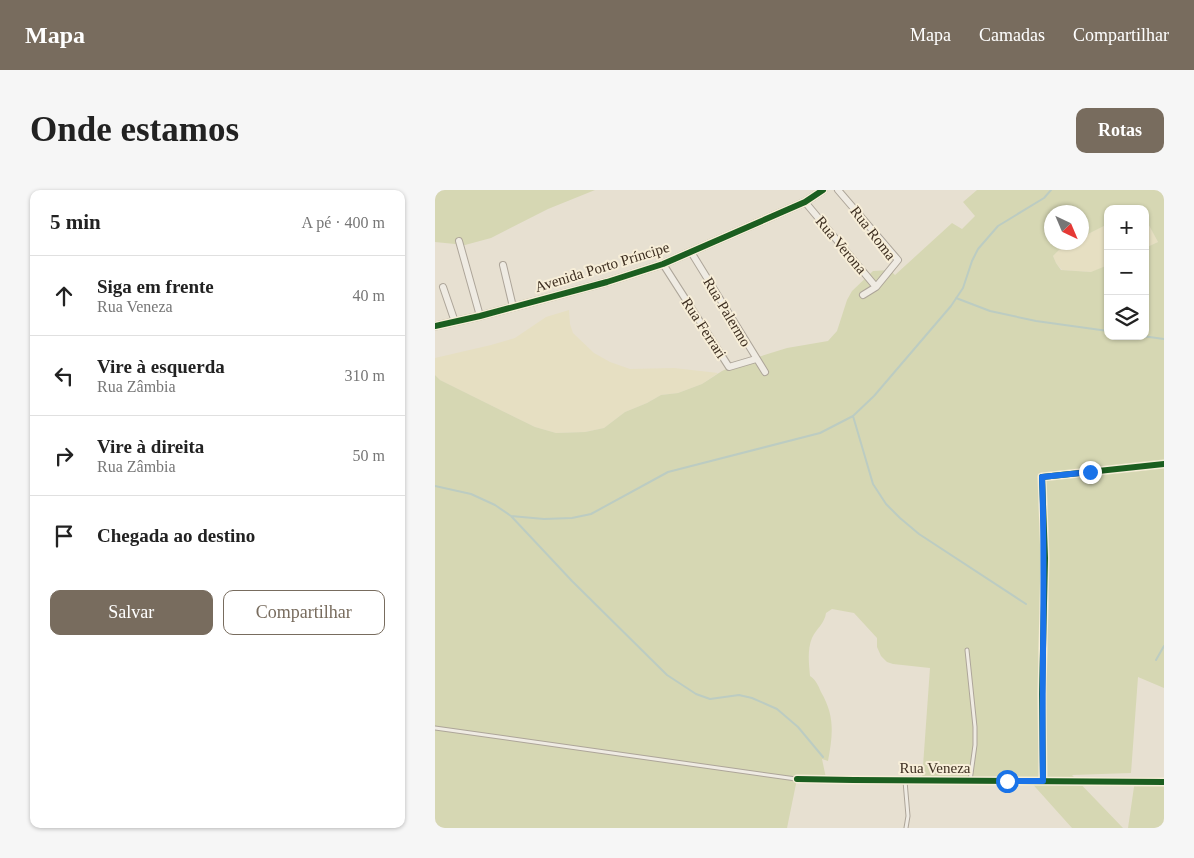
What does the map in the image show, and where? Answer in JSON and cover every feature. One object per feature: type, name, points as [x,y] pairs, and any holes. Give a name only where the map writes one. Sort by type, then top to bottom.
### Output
[{"type":"street","name":"Avenida Porto Príncipe","points":[[435,326],[607,282],[663,264],[805,202],[823,190]]},
{"type":"street","name":"Rua Roma","points":[[838,190],[898,260],[876,288],[863,295]]},
{"type":"street","name":"Rua Verona","points":[[805,202],[876,288]]},
{"type":"street","points":[[459,241],[480,316]]},
{"type":"street","name":"Rua Palermo","points":[[691,252],[765,372]]},
{"type":"street","name":"Rua Ferrari","points":[[663,264],[729,367],[756,359]]},
{"type":"street","points":[[503,265],[513,307]]},
{"type":"street","points":[[443,287],[455,322]]},
{"type":"street","points":[[1043,781],[1042,694],[1045,558],[1042,477],[1164,464]]},
{"type":"street","name":"Rua Veneza","points":[[797,779],[1164,782]]},
{"type":"lane","points":[[967,650],[975,727],[975,745],[969,781]]},
{"type":"lane","points":[[435,728],[797,779]]},
{"type":"lane","points":[[905,781],[908,816],[906,828]]},
{"type":"shaded area","points":[[1149,225],[1158,242],[1149,246]]},
{"type":"shaded area","points":[[1104,226],[1104,267],[1092,272],[1062,270],[1053,256],[1059,250],[1089,250],[1089,234]]},
{"type":"shaded area","points":[[569,310],[573,333],[594,353],[610,362],[630,369],[674,368],[718,373],[702,384],[678,393],[661,395],[625,412],[604,428],[585,432],[556,433],[535,427],[440,380],[435,375],[435,358],[515,338],[546,317]]},
{"type":"green space","points":[[435,190],[595,190],[548,209],[491,238],[465,245],[435,242]]},
{"type":"green space","points":[[977,190],[1164,190],[1164,688],[1138,677],[1131,773],[1072,775],[1123,828],[1072,828],[1028,779],[922,780],[930,668],[887,662],[881,656],[877,647],[877,638],[854,613],[832,609],[826,613],[824,620],[814,635],[810,643],[809,652],[810,676],[818,685],[831,717],[832,734],[828,761],[822,759],[826,778],[797,779],[787,828],[435,828],[435,375],[440,380],[535,427],[556,433],[585,432],[604,428],[625,412],[661,395],[678,393],[702,384],[722,371],[742,362],[787,348],[828,341],[837,331],[847,300],[852,291],[873,271],[890,270],[895,275],[952,223],[962,229],[975,216],[963,202]]},
{"type":"green space","points":[[1135,780],[1164,781],[1164,828],[1128,828]]},
{"type":"waterway","points":[[511,516],[544,519],[572,518],[591,514],[668,472],[820,433],[853,416],[874,396],[951,306],[963,288],[978,249],[998,226],[1044,198],[1051,190]]},
{"type":"waterway","points":[[956,298],[990,311],[1036,321],[1104,330]]},
{"type":"waterway","points":[[1149,337],[1164,339]]},
{"type":"waterway","points":[[853,416],[873,484],[886,504],[919,534],[1026,604]]},
{"type":"waterway","points":[[435,486],[471,494],[495,505],[511,516],[572,581],[667,675],[696,694],[710,699],[739,695],[752,698],[777,709],[798,727],[823,757]]},
{"type":"waterway","points":[[1156,660],[1164,646]]},
{"type":"cycle path","points":[[435,326],[607,282],[663,264],[805,202],[823,190]]},
{"type":"cycle path","points":[[1043,781],[1042,694],[1045,558],[1042,477],[1164,464]]},
{"type":"cycle path","points":[[797,779],[1164,782]]},
{"type":"route","points":[[1007,781],[1043,781],[1042,694],[1045,558],[1042,477],[1090,472]]}]
